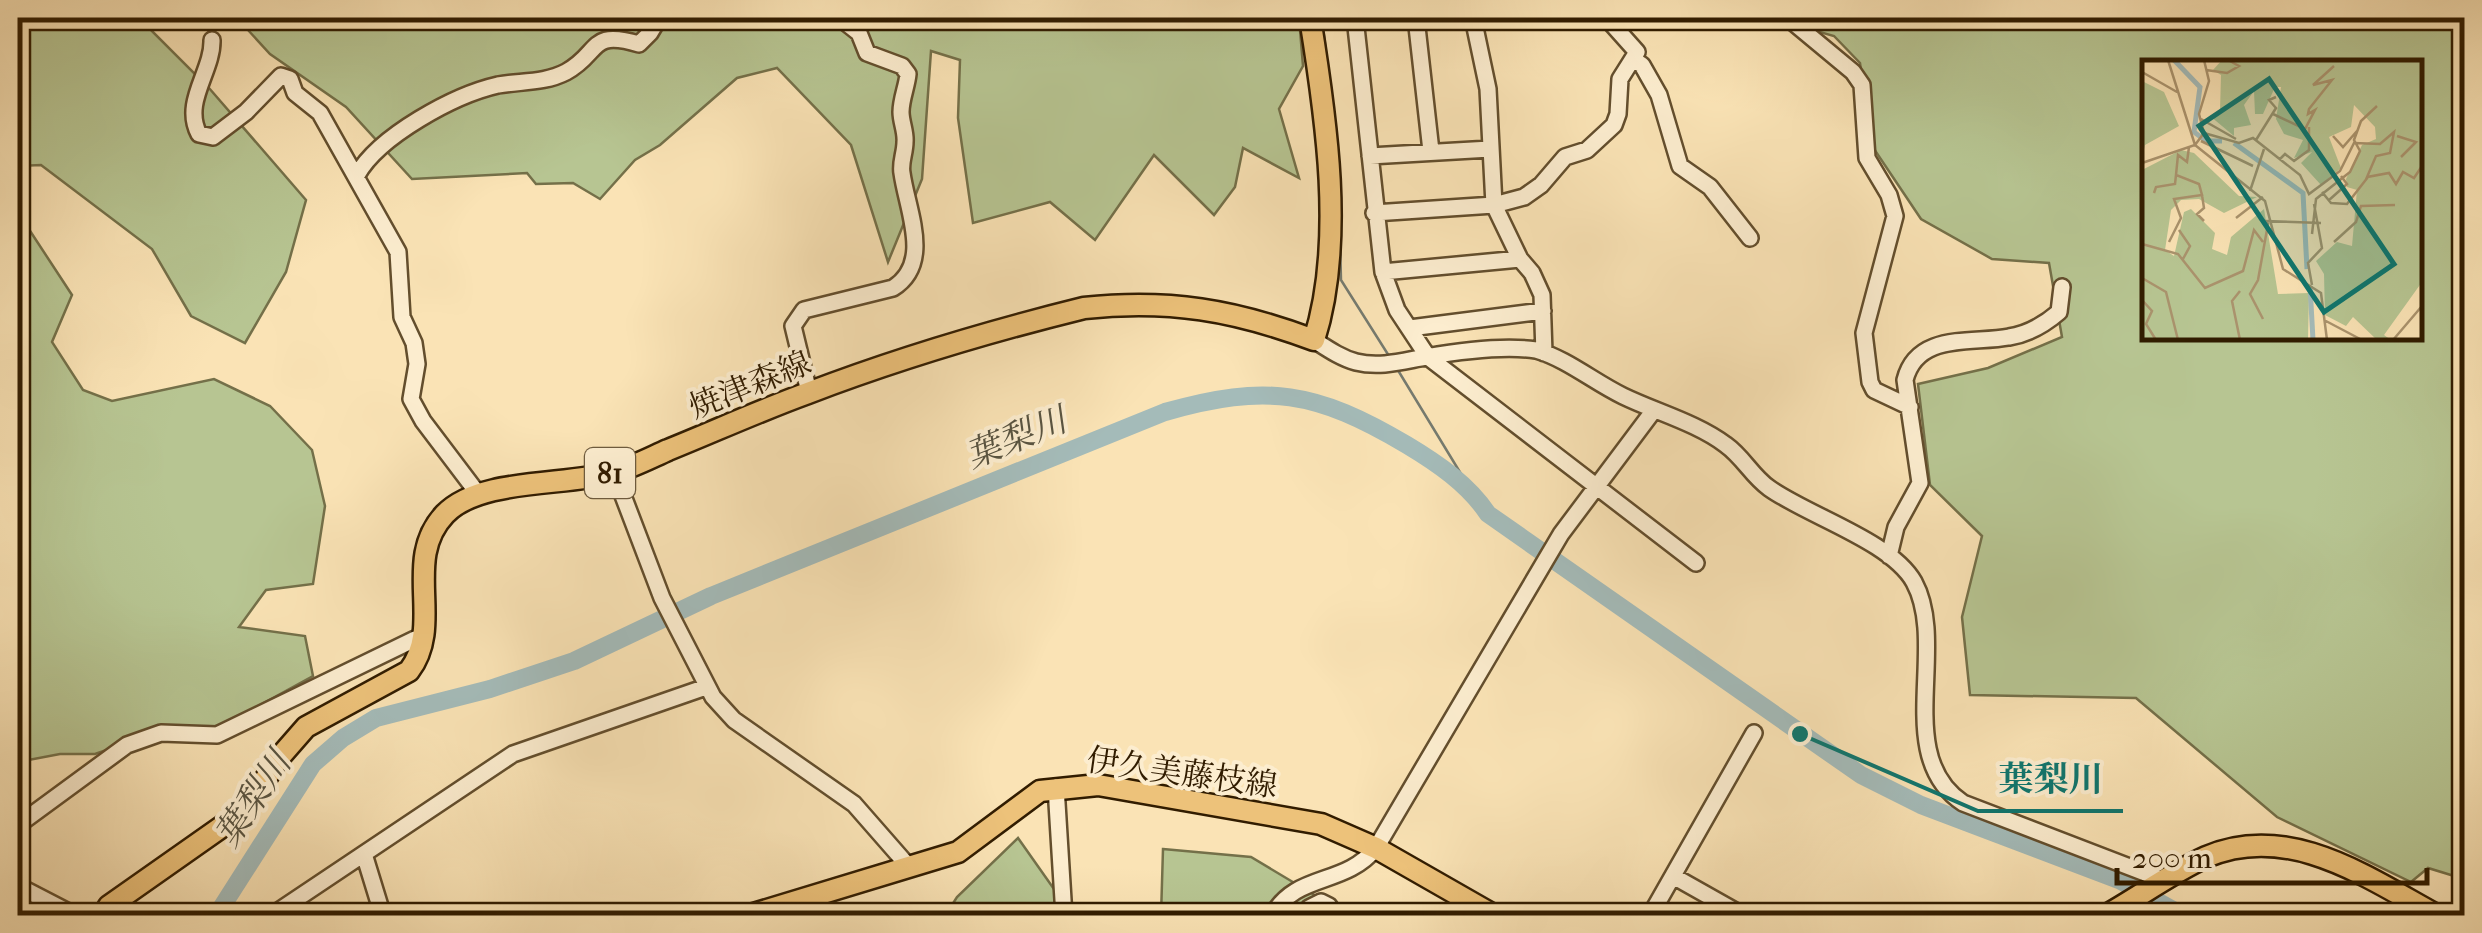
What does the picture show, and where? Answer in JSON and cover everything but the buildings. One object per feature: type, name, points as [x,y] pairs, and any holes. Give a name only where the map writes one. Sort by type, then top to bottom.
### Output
[{"type":"main road","points":[[1310,18],[1325,126],[1330,261],[1326,304],[1314,340]]},
{"type":"main road","name":"焼津森線","points":[[424,641],[425,546],[445,514],[480,495],[614,472],[809,392],[1084,308],[1126,304],[1207,308],[1260,320],[1314,340]]},
{"type":"main road","points":[[103,916],[109,906],[247,809],[278,758],[306,727],[409,670],[424,641]]},
{"type":"main road","name":"伊久美藤枝線","points":[[747,916],[958,852],[1040,791],[1098,785],[1321,824],[1376,848],[1495,916]]},
{"type":"main road","points":[[2111,912],[2207,856],[2263,846],[2288,847],[2336,861],[2438,916]]},
{"type":"street","points":[[357,176],[366,158],[469,92],[532,83],[567,72],[602,40],[618,38],[638,44],[659,18]]},
{"type":"street","points":[[809,392],[793,326],[797,317],[804,310],[893,288],[911,271],[913,258],[913,213],[901,171],[906,139],[901,107],[908,74],[902,66],[867,53],[859,33],[840,18]]},
{"type":"street","points":[[1355,18],[1382,272],[1397,310],[1428,357],[1696,562]]},
{"type":"street","points":[[1416,18],[1431,151]]},
{"type":"street","points":[[1473,18],[1488,89],[1494,205],[1542,295],[1544,353]]},
{"type":"street","points":[[1374,213],[1494,205],[1524,197],[1542,185],[1565,157],[1587,150],[1604,136],[1618,114],[1620,79],[1638,52],[1612,24],[1614,18]]},
{"type":"street","points":[[1788,18],[1854,72],[1862,85],[1867,158],[1889,195],[1895,216],[1864,333],[1870,382],[1874,390],[1910,407]]},
{"type":"street","points":[[212,40],[212,57],[194,105],[193,122],[199,134],[213,138],[246,112],[281,76],[290,79],[294,93],[320,113],[398,252],[402,317],[418,364],[412,400],[423,422],[480,495]]},
{"type":"street","points":[[1633,59],[1642,65],[1659,95],[1680,166],[1710,187],[1750,238]]},
{"type":"street","points":[[1370,156],[1490,149]]},
{"type":"street","points":[[1382,272],[1520,259]]},
{"type":"street","points":[[1890,556],[1896,527],[1920,483],[1905,380],[1914,360],[1936,344],[2012,337],[2037,328],[2060,312],[2062,287]]},
{"type":"street","points":[[1410,328],[1544,311]]},
{"type":"street","points":[[1314,340],[1360,363],[1394,363],[1512,349],[1544,353],[1726,444],[1770,489],[1890,556],[1908,573],[1922,598],[1929,748],[1939,783],[1962,803],[2162,883]]},
{"type":"street","points":[[1272,916],[1278,903],[1306,884],[1346,873],[1365,862],[1376,848],[1540,567],[1654,410]]},
{"type":"street","points":[[614,472],[662,598],[706,687],[734,720],[854,804],[910,868]]},
{"type":"street","points":[[18,824],[127,745],[161,733],[218,735],[415,639],[424,641]]},
{"type":"street","points":[[272,916],[513,754],[706,687]]},
{"type":"street","points":[[1650,916],[1754,733]]},
{"type":"street","points":[[1056,787],[1064,916]]},
{"type":"street","points":[[364,854],[384,916]]},
{"type":"street","points":[[1673,876],[1744,916]]},
{"type":"street","points":[[18,886],[76,916]]},
{"type":"street","points":[[1304,916],[1321,902],[1336,916]]},
{"type":"green space","points":[[18,18],[139,18],[209,88],[306,200],[286,272],[245,343],[191,316],[152,249],[41,165],[18,166]]},
{"type":"green space","points":[[237,18],[1299,18],[1303,66],[1279,109],[1299,178],[1243,148],[1235,187],[1214,215],[1154,155],[1095,240],[1050,202],[973,223],[958,118],[960,60],[931,51],[922,179],[888,262],[851,145],[777,68],[737,78],[660,145],[635,160],[600,199],[573,183],[536,184],[527,173],[412,179],[346,107],[270,54]]},
{"type":"green space","points":[[1739,18],[2464,18],[2464,879],[2428,868],[2411,882],[2277,817],[2136,698],[1970,695],[1962,617],[1982,536],[1930,485],[1918,384],[1988,368],[2062,337],[2049,263],[1992,259],[1921,219],[1872,146],[1860,63],[1834,36],[1792,24]]},
{"type":"green space","points":[[18,182],[19,214],[72,295],[52,342],[83,390],[112,401],[214,379],[270,406],[312,450],[325,506],[313,584],[266,590],[239,627],[305,636],[313,676],[215,730],[121,745],[95,754],[60,754],[18,762]]},
{"type":"green space","points":[[1018,838],[1061,899],[1056,915],[945,916],[957,897]]},
{"type":"green space","points":[[1163,849],[1251,857],[1348,915],[1161,916]]},
{"type":"waterway","points":[[1322,18],[1338,155]]},
{"type":"waterway","points":[[1340,238],[1341,280],[1389,356]]},
{"type":"waterway","points":[[1396,367],[1472,492]]},
{"type":"waterway","name":"葉梨川","points":[[216,916],[313,764],[343,738],[376,718],[490,689],[574,661],[711,596],[1165,412],[1233,397],[1262,395],[1290,397],[1345,413],[1418,452],[1461,484],[1488,514],[1861,775],[1921,805],[2119,880],[2184,916]]},
{"type":"place","name":"葉梨川","points":[[1800,734]]}]
